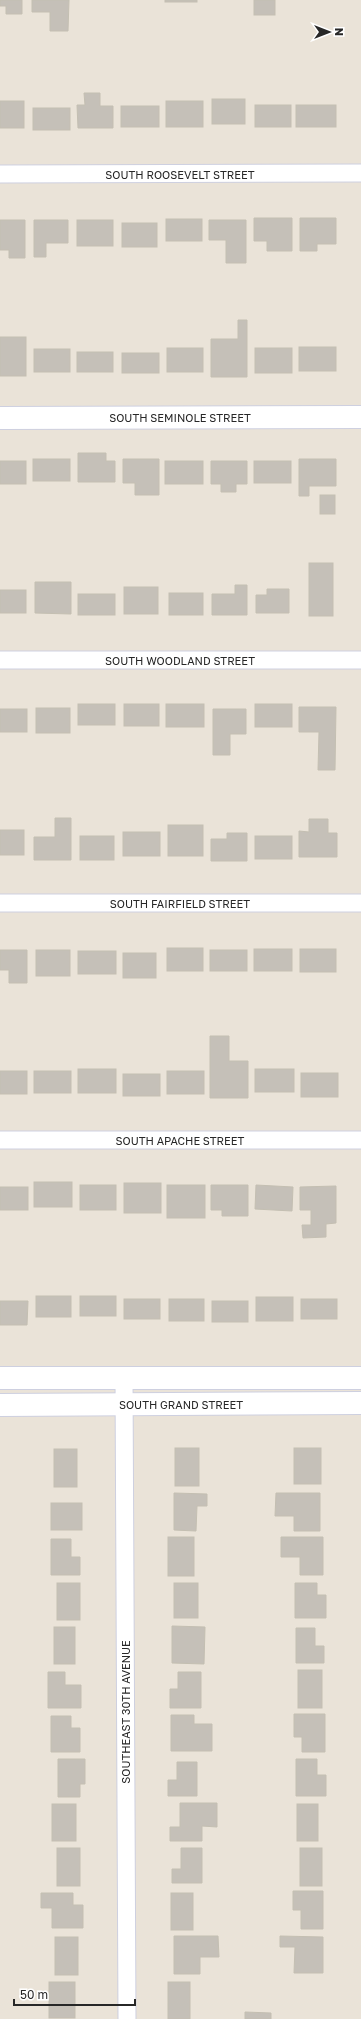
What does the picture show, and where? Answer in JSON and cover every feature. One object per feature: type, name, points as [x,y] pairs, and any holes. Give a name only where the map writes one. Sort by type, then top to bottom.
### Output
[{"type":"main road","name":"SOUTH SEMINOLE STREET","points":[[0,418],[361,417]]},
{"type":"main road","points":[[0,1378],[361,1378]]},
{"type":"main road","name":"SOUTH GRAND STREET","points":[[0,1404],[124,1405],[361,1403]]},
{"type":"street","name":"SOUTH ROOSEVELT STREET","points":[[0,174],[361,173]]},
{"type":"street","name":"SOUTH WOODLAND STREET","points":[[0,660],[361,660]]},
{"type":"street","name":"SOUTH FAIRFIELD STREET","points":[[0,903],[361,903]]},
{"type":"street","name":"SOUTH APACHE STREET","points":[[0,1140],[361,1140]]},
{"type":"street","name":"SOUTHEAST 30TH AVENUE","points":[[124,1377],[127,2019]]},
{"type":"building","points":[[0,0],[22,0],[22,14],[6,14],[6,6],[0,6]]},
{"type":"building","points":[[32,0],[69,0],[68,31],[50,31],[50,12],[32,12]]},
{"type":"building","points":[[165,0],[197,0],[197,2],[165,2]]},
{"type":"building","points":[[254,0],[275,0],[275,15],[254,15]]},
{"type":"building","points":[[84,93],[100,93],[100,106],[113,106],[113,128],[78,128],[77,105],[85,105]]},
{"type":"building","points":[[212,99],[245,99],[245,124],[212,124]]},
{"type":"building","points":[[0,101],[24,101],[24,128],[0,128]]},
{"type":"building","points":[[166,101],[203,101],[203,127],[166,127]]},
{"type":"building","points":[[255,105],[291,105],[291,127],[255,127]]},
{"type":"building","points":[[296,105],[336,105],[336,127],[296,127]]},
{"type":"building","points":[[121,106],[159,106],[159,127],[121,127]]},
{"type":"building","points":[[33,108],[70,108],[70,130],[33,130]]},
{"type":"building","points":[[254,218],[292,218],[292,251],[267,251],[267,241],[254,241]]},
{"type":"building","points":[[300,218],[336,218],[336,244],[317,244],[317,251],[300,251]]},
{"type":"building","points":[[166,219],[202,219],[202,241],[166,241]]},
{"type":"building","points":[[0,220],[25,220],[25,258],[9,258],[9,250],[0,250]]},
{"type":"building","points":[[34,220],[68,220],[68,243],[46,243],[46,257],[34,257]]},
{"type":"building","points":[[77,220],[113,220],[113,246],[77,246]]},
{"type":"building","points":[[209,220],[246,220],[246,263],[226,263],[226,240],[209,240]]},
{"type":"building","points":[[122,223],[157,223],[157,247],[122,247]]},
{"type":"building","points":[[238,320],[247,320],[247,377],[211,377],[211,339],[238,339]]},
{"type":"building","points":[[0,337],[26,337],[26,376],[0,376]]},
{"type":"building","points":[[299,347],[336,347],[336,371],[299,371]]},
{"type":"building","points":[[167,348],[203,348],[203,372],[167,372]]},
{"type":"building","points":[[255,348],[292,348],[292,373],[255,373]]},
{"type":"building","points":[[34,349],[70,349],[70,372],[34,372]]},
{"type":"building","points":[[77,352],[113,352],[113,372],[77,372]]},
{"type":"building","points":[[122,353],[159,353],[159,373],[122,373]]},
{"type":"building","points":[[78,453],[106,453],[106,461],[115,461],[115,482],[78,482]]},
{"type":"building","points":[[33,459],[70,459],[70,481],[33,481]]},
{"type":"building","points":[[123,459],[159,459],[159,495],[135,495],[135,483],[123,483]]},
{"type":"building","points":[[299,459],[336,459],[336,486],[309,486],[309,496],[299,496]]},
{"type":"building","points":[[0,461],[26,461],[26,484],[0,484]]},
{"type":"building","points":[[165,461],[203,461],[203,484],[165,484]]},
{"type":"building","points":[[211,461],[247,461],[247,484],[236,484],[236,492],[221,492],[221,484],[211,484]]},
{"type":"building","points":[[254,461],[291,461],[291,483],[254,483]]},
{"type":"building","points":[[320,495],[335,495],[335,514],[320,514]]},
{"type":"building","points":[[309,563],[333,563],[333,616],[309,616]]},
{"type":"building","points":[[35,582],[71,582],[71,614],[35,613]]},
{"type":"building","points":[[235,585],[247,585],[247,615],[212,615],[212,594],[235,594]]},
{"type":"building","points":[[124,587],[158,587],[158,614],[124,614]]},
{"type":"building","points":[[267,589],[289,589],[289,613],[256,613],[256,595],[267,595]]},
{"type":"building","points":[[0,590],[26,590],[26,613],[0,613]]},
{"type":"building","points":[[169,593],[203,593],[203,615],[169,615]]},
{"type":"building","points":[[78,594],[115,594],[115,615],[78,615]]},
{"type":"building","points":[[78,704],[115,704],[115,725],[78,725]]},
{"type":"building","points":[[124,704],[159,704],[159,726],[124,726]]},
{"type":"building","points":[[166,704],[204,704],[204,727],[166,727]]},
{"type":"building","points":[[255,704],[292,704],[292,727],[255,727]]},
{"type":"building","points":[[299,707],[336,707],[335,770],[318,770],[319,732],[299,732]]},
{"type":"building","points":[[36,708],[70,708],[70,733],[36,733]]},
{"type":"building","points":[[0,709],[27,709],[27,732],[0,732]]},
{"type":"building","points":[[213,709],[246,709],[246,734],[230,734],[230,755],[213,755]]},
{"type":"building","points":[[55,818],[71,818],[71,860],[34,860],[34,837],[55,837]]},
{"type":"building","points":[[309,819],[328,819],[328,833],[337,833],[337,857],[299,857],[299,831],[309,832]]},
{"type":"building","points":[[168,825],[203,825],[203,856],[168,856]]},
{"type":"building","points":[[0,830],[24,830],[24,855],[0,855]]},
{"type":"building","points":[[123,832],[160,832],[160,856],[123,856]]},
{"type":"building","points":[[227,833],[247,833],[247,861],[211,861],[211,839],[227,839]]},
{"type":"building","points":[[80,836],[114,836],[114,860],[80,860]]},
{"type":"building","points":[[255,836],[292,836],[292,859],[255,859]]},
{"type":"building","points":[[167,948],[203,948],[203,971],[167,971]]},
{"type":"building","points":[[254,949],[292,949],[292,971],[254,971]]},
{"type":"building","points":[[300,949],[336,949],[336,972],[300,972]]},
{"type":"building","points":[[0,950],[27,950],[27,983],[9,983],[9,970],[0,970]]},
{"type":"building","points":[[36,950],[70,950],[70,976],[36,976]]},
{"type":"building","points":[[210,950],[247,950],[247,971],[210,971]]},
{"type":"building","points":[[78,951],[116,951],[116,974],[78,974]]},
{"type":"building","points":[[123,953],[156,953],[156,978],[123,978]]},
{"type":"building","points":[[210,1036],[229,1036],[229,1061],[248,1061],[248,1098],[210,1098]]},
{"type":"building","points":[[78,1069],[116,1069],[116,1093],[78,1093]]},
{"type":"building","points":[[255,1069],[294,1069],[294,1092],[255,1092]]},
{"type":"building","points":[[0,1071],[27,1071],[27,1094],[0,1094]]},
{"type":"building","points":[[34,1071],[71,1071],[71,1093],[34,1093]]},
{"type":"building","points":[[167,1071],[204,1071],[204,1094],[167,1094]]},
{"type":"building","points":[[301,1073],[338,1073],[338,1097],[301,1097]]},
{"type":"building","points":[[123,1074],[160,1074],[160,1096],[123,1096]]},
{"type":"building","points":[[34,1182],[72,1182],[72,1207],[34,1207]]},
{"type":"building","points":[[124,1183],[161,1183],[161,1213],[124,1213]]},
{"type":"building","points":[[80,1185],[116,1185],[116,1210],[80,1210]]},
{"type":"building","points":[[167,1185],[205,1185],[205,1218],[167,1218]]},
{"type":"building","points":[[211,1185],[248,1185],[248,1216],[222,1216],[222,1210],[211,1210]]},
{"type":"building","points":[[256,1185],[293,1187],[292,1211],[255,1209]]},
{"type":"building","points":[[336,1186],[336,1223],[326,1224],[326,1237],[303,1238],[302,1225],[311,1225],[311,1210],[300,1210],[300,1187]]},
{"type":"building","points":[[0,1187],[28,1187],[28,1210],[0,1210]]},
{"type":"building","points":[[36,1296],[71,1296],[71,1317],[36,1317]]},
{"type":"building","points":[[80,1296],[116,1296],[116,1316],[80,1316]]},
{"type":"building","points":[[256,1297],[293,1297],[293,1321],[256,1321]]},
{"type":"building","points":[[124,1299],[160,1299],[160,1319],[124,1319]]},
{"type":"building","points":[[169,1299],[204,1299],[204,1321],[169,1321]]},
{"type":"building","points":[[301,1299],[337,1299],[337,1319],[301,1319]]},
{"type":"building","points":[[0,1301],[28,1301],[27,1325],[0,1325]]},
{"type":"building","points":[[212,1301],[248,1301],[248,1322],[212,1322]]},
{"type":"building","points":[[175,1448],[199,1448],[199,1486],[175,1486]]},
{"type":"building","points":[[294,1448],[321,1448],[321,1484],[294,1484]]},
{"type":"building","points":[[54,1449],[77,1449],[77,1487],[54,1487]]},
{"type":"building","points":[[174,1493],[207,1494],[207,1506],[197,1506],[196,1531],[174,1530]]},
{"type":"building","points":[[276,1493],[320,1493],[320,1531],[294,1531],[294,1516],[275,1516]]},
{"type":"building","points":[[51,1503],[82,1503],[82,1530],[51,1530]]},
{"type":"building","points":[[168,1537],[194,1537],[194,1576],[168,1576]]},
{"type":"building","points":[[281,1537],[323,1537],[323,1575],[300,1575],[300,1557],[281,1557]]},
{"type":"building","points":[[51,1539],[71,1539],[71,1557],[80,1557],[80,1575],[51,1575]]},
{"type":"building","points":[[57,1583],[80,1583],[80,1620],[57,1620]]},
{"type":"building","points":[[174,1583],[198,1583],[198,1618],[174,1618]]},
{"type":"building","points":[[295,1583],[317,1583],[317,1595],[326,1595],[326,1618],[295,1618]]},
{"type":"building","points":[[172,1626],[205,1627],[204,1664],[172,1663]]},
{"type":"building","points":[[54,1627],[75,1627],[75,1664],[54,1664]]},
{"type":"building","points":[[296,1628],[315,1628],[315,1646],[324,1646],[324,1663],[296,1663]]},
{"type":"building","points":[[298,1670],[322,1670],[322,1708],[298,1708]]},
{"type":"building","points":[[48,1672],[65,1672],[65,1685],[81,1685],[81,1708],[48,1708]]},
{"type":"building","points":[[178,1672],[201,1672],[201,1708],[170,1708],[170,1689],[178,1689]]},
{"type":"building","points":[[294,1714],[325,1714],[325,1752],[302,1752],[302,1737],[294,1737]]},
{"type":"building","points":[[171,1715],[194,1715],[194,1724],[212,1724],[212,1751],[171,1751]]},
{"type":"building","points":[[51,1716],[71,1716],[71,1728],[80,1728],[80,1752],[51,1752]]},
{"type":"building","points":[[58,1759],[85,1759],[85,1784],[80,1784],[80,1797],[58,1797]]},
{"type":"building","points":[[296,1759],[317,1759],[317,1775],[326,1775],[326,1796],[296,1796]]},
{"type":"building","points":[[177,1762],[197,1762],[197,1796],[168,1796],[168,1780],[177,1780]]},
{"type":"building","points":[[180,1803],[217,1803],[217,1827],[202,1826],[202,1841],[170,1841],[170,1827],[180,1827]]},
{"type":"building","points":[[52,1804],[76,1804],[76,1841],[52,1841]]},
{"type":"building","points":[[297,1804],[318,1804],[318,1841],[297,1841]]},
{"type":"building","points":[[57,1848],[80,1848],[80,1886],[57,1886]]},
{"type":"building","points":[[181,1848],[202,1848],[202,1883],[172,1883],[172,1869],[181,1869]]},
{"type":"building","points":[[300,1848],[322,1848],[322,1886],[300,1886]]},
{"type":"building","points":[[293,1891],[323,1891],[323,1929],[301,1929],[301,1910],[293,1910]]},
{"type":"building","points":[[41,1893],[73,1893],[73,1905],[83,1905],[83,1928],[52,1928],[52,1908],[41,1908]]},
{"type":"building","points":[[171,1893],[193,1893],[193,1930],[171,1930]]},
{"type":"building","points":[[174,1936],[218,1936],[219,1957],[200,1957],[200,1974],[174,1974]]},
{"type":"building","points":[[280,1936],[323,1937],[323,1973],[294,1973],[295,1947],[280,1947]]},
{"type":"building","points":[[55,1937],[78,1937],[78,1975],[55,1975]]},
{"type":"building","points":[[49,1982],[75,1982],[75,2018],[49,2018]]},
{"type":"building","points":[[168,1982],[190,1982],[190,2019],[168,2019]]},
{"type":"building","points":[[245,2012],[271,2013],[271,2019],[245,2019]]}]
